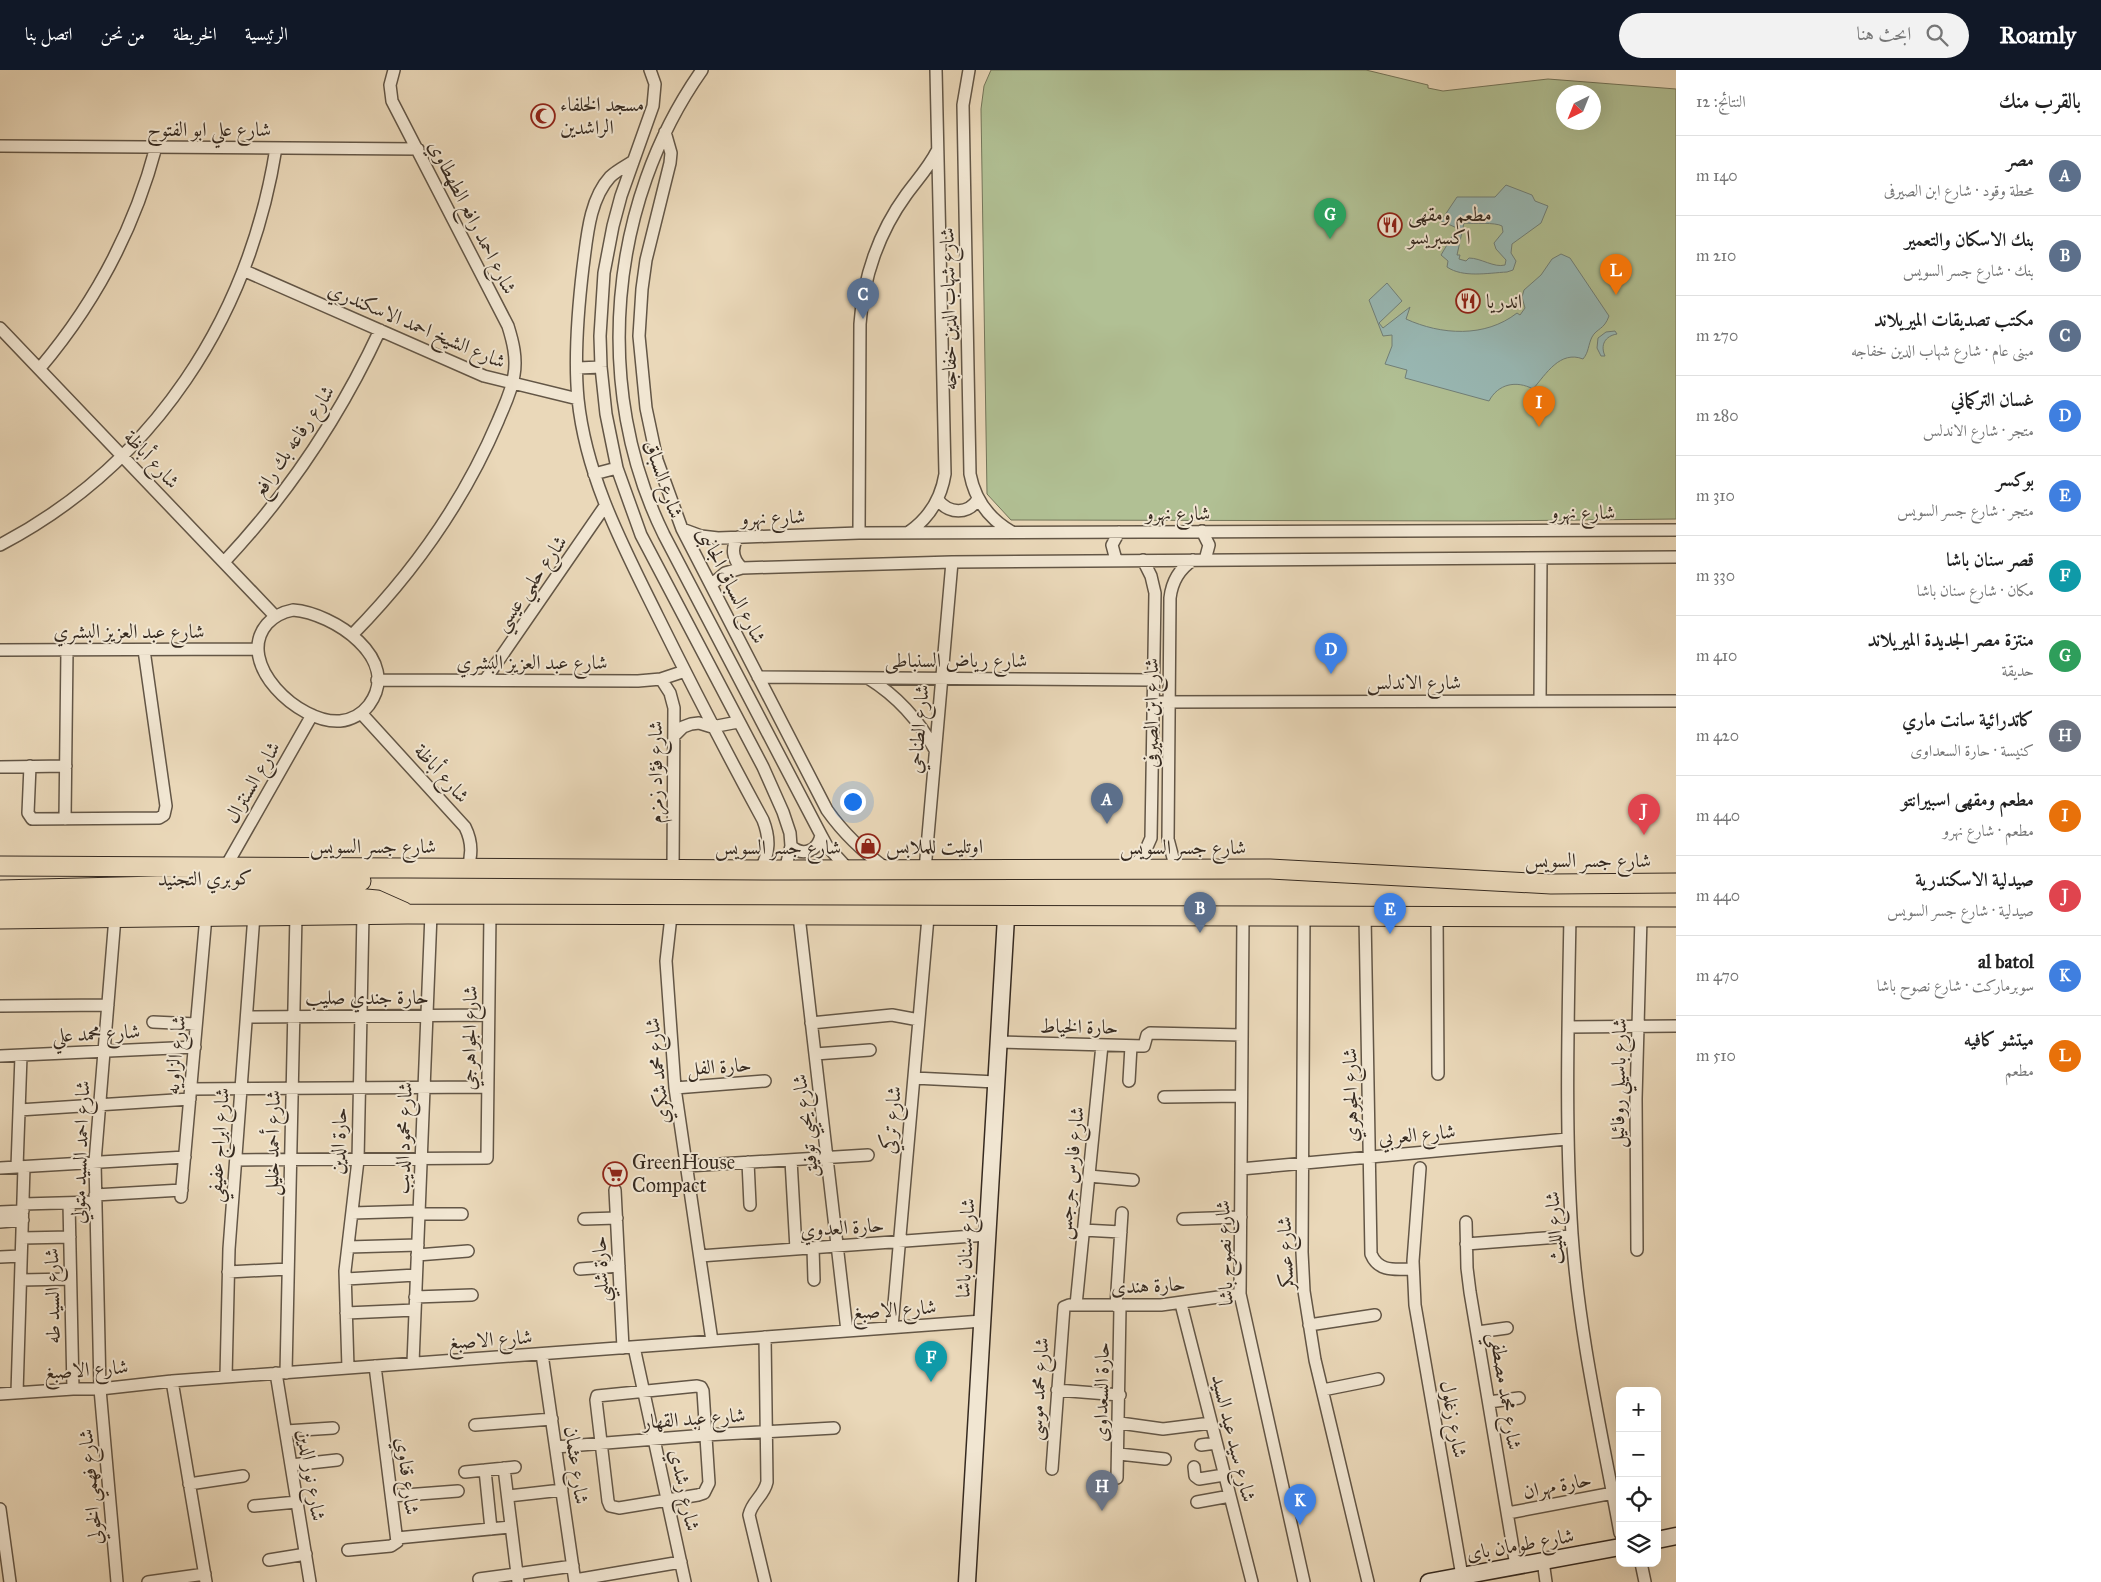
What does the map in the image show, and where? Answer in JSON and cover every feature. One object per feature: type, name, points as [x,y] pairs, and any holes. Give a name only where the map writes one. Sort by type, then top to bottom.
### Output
[{"type":"main road","name":"شارع جسر السويس","points":[[2,867],[760,870],[1270,869],[1551,884],[1676,882]]},
{"type":"main road","name":"كوبري التجنيد","points":[[0,890],[366,881],[387,877],[408,869]]},
{"type":"main road","name":"كوبري التجنيد","points":[[2,914],[355,898],[388,904],[408,914]]},
{"type":"main road","points":[[2,914],[115,917],[363,914],[928,917],[1676,917]]},
{"type":"street","name":"شارع احمد رافع الطهطاوي","points":[[352,635],[408,572],[449,514],[490,440],[512,384],[515,359],[508,326],[392,101],[390,85],[394,70]]},
{"type":"street","name":"شارع شهاب الدين خفاجه","points":[[909,532],[923,521],[938,500],[944,483],[936,70]]},
{"type":"street","name":"شارع شهاب الدين خفاجه","points":[[969,70],[965,84],[963,105],[970,465],[972,483],[978,499],[990,516],[1012,532]]},
{"type":"street","name":"شارع السباق","points":[[700,71],[665,132],[642,195],[626,252],[621,288],[619,331],[621,374],[629,430],[636,464],[653,512],[821,836],[827,846],[848,869]]},
{"type":"street","name":"شارع السباق","points":[[654,72],[655,91],[653,106],[616,211],[606,257],[600,320],[601,367],[606,414],[629,506],[648,549],[763,767],[783,812],[790,833],[791,846],[785,870]]},
{"type":"street","name":"شارع السباق الجانبى","points":[[665,132],[671,154],[670,163],[646,260],[639,336],[646,408],[657,460],[682,529],[827,810],[839,828],[865,853],[889,870]]},
{"type":"street","name":"شارع علي ابو الفتوح","points":[[0,146],[418,149]]},
{"type":"street","points":[[40,368],[78,318],[111,264],[137,207],[156,147]]},
{"type":"street","points":[[0,545],[67,503],[123,455],[164,410],[192,372],[219,326],[245,270],[264,210],[276,148]]},
{"type":"street","points":[[859,533],[860,324],[863,294],[871,265],[886,228],[938,149]]},
{"type":"street","points":[[632,162],[610,177],[598,196],[594,208],[581,289],[578,399],[594,474],[605,506],[712,727],[763,820],[767,832],[767,854],[760,870]]},
{"type":"street","name":"شارع الشيخ احمد الاسكندري","points":[[245,270],[484,376],[578,399]]},
{"type":"street","name":"شارع أباظة","points":[[0,328],[275,616]]},
{"type":"street","name":"شارع رفاعه بك رافع","points":[[224,562],[267,514],[306,462],[344,401],[380,330]]},
{"type":"street","points":[[578,368],[601,367]]},
{"type":"street","points":[[636,464],[657,460]]},
{"type":"street","points":[[594,474],[618,468]]},
{"type":"street","points":[[938,500],[945,508],[961,511],[971,507],[978,499]]},
{"type":"street","name":"شارع حلمي عيسي","points":[[485,680],[605,506]]},
{"type":"street","name":"شارع نهرو","points":[[682,529],[692,534],[712,538],[909,532],[1676,530]]},
{"type":"street","points":[[1202,531],[1209,545],[1205,560]]},
{"type":"street","points":[[1116,560],[1112,546],[1119,532]]},
{"type":"street","points":[[738,537],[733,553],[742,568]]},
{"type":"street","points":[[711,585],[724,573],[742,568],[952,562],[1116,560],[1676,557]]},
{"type":"street","points":[[1540,701],[1542,558]]},
{"type":"street","name":"شارع ابن الصيرفى","points":[[1128,870],[1143,856],[1151,838],[1154,589],[1151,576],[1143,560]]},
{"type":"street","name":"شارع ابن الصيرفى","points":[[1183,870],[1173,858],[1169,844],[1171,592],[1178,574],[1193,560]]},
{"type":"street","name":"شارع الطناحي","points":[[925,870],[952,562]]},
{"type":"street","points":[[705,615],[722,607]]},
{"type":"street","points":[[293,610],[310,613],[333,622],[352,635],[363,646],[373,661],[378,680],[375,695],[361,713],[354,717],[338,721],[312,715],[288,700],[275,687],[260,664],[258,642],[264,627],[275,616],[293,610]]},
{"type":"street","name":"شارع عبد العزيز البشري","points":[[0,650],[258,649]]},
{"type":"street","points":[[65,819],[68,650]]},
{"type":"street","points":[[30,766],[29,816],[35,820],[159,818],[165,812],[144,650]]},
{"type":"street","name":"شارع عبد العزيز البشري","points":[[378,680],[638,681],[661,679],[685,671]]},
{"type":"street","name":"شارع رياض السنباطى","points":[[758,677],[1153,680]]},
{"type":"street","points":[[868,678],[904,706],[924,730],[935,750]]},
{"type":"street","name":"شارع فؤاد زمزم","points":[[661,679],[673,703],[673,869]]},
{"type":"street","name":"شارع الاندلس","points":[[1153,702],[1676,700]]},
{"type":"street","name":"شارع أباظة","points":[[361,713],[465,827],[471,844],[471,857],[467,869]]},
{"type":"street","name":"شارع السنترال","points":[[225,868],[312,715]]},
{"type":"street","points":[[674,736],[683,727],[691,724],[700,723],[712,727],[738,722]]},
{"type":"street","points":[[0,767],[66,766]]},
{"type":"street","points":[[793,782],[808,774]]},
{"type":"street","points":[[791,846],[803,852],[812,850],[818,844],[821,836]]},
{"type":"street","name":"حارة الدين","points":[[348,1368],[346,1279],[358,1160],[363,914]]},
{"type":"street","name":"شارع محمود الديب","points":[[413,1363],[431,914]]},
{"type":"street","name":"شارع الجواهرجي","points":[[421,1160],[484,1160],[487,1157],[490,914]]},
{"type":"street","name":"شارع ابراج عفيفي","points":[[226,1377],[228,1272],[254,915]]},
{"type":"street","name":"شارع أحمد خليل","points":[[281,1373],[288,1269],[296,915]]},
{"type":"street","name":"شارع الزاويه","points":[[95,1199],[182,1194],[206,916]]},
{"type":"street","name":"شارع محمد شكري","points":[[671,916],[666,961],[675,1088],[712,1341]]},
{"type":"street","name":"شارع يحيي توفيق","points":[[799,916],[847,1331]]},
{"type":"street","name":"شارع نصوح باشا","points":[[1243,916],[1240,1294],[1304,1582]]},
{"type":"street","name":"شارع عسكر","points":[[1304,916],[1302,1252],[1309,1325],[1368,1582]]},
{"type":"street","name":"شارع الجوهري","points":[[1366,916],[1372,1254],[1374,1260],[1383,1268],[1390,1270],[1413,1269]]},
{"type":"street","points":[[1437,916],[1438,1074]]},
{"type":"street","name":"شارع احمد السيد متولي","points":[[100,1389],[95,1162],[115,917]]},
{"type":"street","name":"شارع تركي","points":[[892,1327],[928,917]]},
{"type":"street","name":"شارع سنان باشا","points":[[967,1582],[1006,917]]},
{"type":"street","name":"شارع الليث","points":[[1570,917],[1567,1139],[1572,1236],[1582,1322],[1618,1522]]},
{"type":"street","name":"شارع باسيلي روفائيل","points":[[1637,1250],[1637,1026],[1641,917]]},
{"type":"street","points":[[0,1006],[108,1005]]},
{"type":"street","name":"حارة جندي صليب","points":[[246,1017],[488,1015]]},
{"type":"street","points":[[811,1023],[892,1015],[919,1020]]},
{"type":"street","points":[[153,1022],[196,1024]]},
{"type":"street","points":[[1568,1027],[1676,1026]]},
{"type":"street","name":"حارة الخياط","points":[[999,1042],[1144,1046],[1147,1035],[1150,1033],[1242,1035]]},
{"type":"street","name":"شارع فارس جرجس","points":[[1076,1305],[1102,1045]]},
{"type":"street","points":[[1128,1081],[1131,1046]]},
{"type":"street","name":"شارع محمد علي","points":[[0,1056],[194,1047]]},
{"type":"street","points":[[815,1054],[870,1050]]},
{"type":"street","points":[[17,1393],[23,1212],[19,1110],[21,1056]]},
{"type":"street","points":[[914,1078],[996,1082]]},
{"type":"street","name":"حارة الفل","points":[[675,1088],[765,1081]]},
{"type":"street","points":[[19,1110],[100,1105],[242,1088],[487,1087]]},
{"type":"street","points":[[1164,1097],[1242,1096]]},
{"type":"street","name":"شارع العربي","points":[[1241,1169],[1567,1139]]},
{"type":"street","points":[[686,1166],[868,1155]]},
{"type":"street","points":[[0,1168],[185,1156]]},
{"type":"street","points":[[236,1160],[421,1160]]},
{"type":"street","points":[[791,1160],[796,1249]]},
{"type":"street","points":[[748,1162],[750,1206]]},
{"type":"street","name":"شارع زغلول","points":[[1420,1168],[1413,1269],[1416,1312],[1462,1576]]},
{"type":"street","points":[[1089,1176],[1133,1180]]},
{"type":"street","name":"حارة شلبي","points":[[615,1190],[619,1266],[629,1347]]},
{"type":"street","points":[[0,1212],[23,1212],[95,1199]]},
{"type":"street","name":"شارع السيد طه","points":[[69,1203],[73,1389]]},
{"type":"street","points":[[0,1222],[23,1212]]},
{"type":"street","points":[[352,1213],[462,1214]]},
{"type":"street","name":"حارة السعداوى","points":[[1117,1478],[1120,1423],[1118,1306],[1122,1213]]},
{"type":"street","points":[[1182,1219],[1241,1217]]},
{"type":"street","points":[[584,1219],[617,1218]]},
{"type":"street","name":"شارع محمد مصطفي","points":[[1466,1222],[1469,1284],[1516,1566]]},
{"type":"street","points":[[1083,1230],[1121,1232]]},
{"type":"street","name":"حارة العدوي","points":[[700,1256],[987,1236]]},
{"type":"street","points":[[1466,1244],[1572,1236]]},
{"type":"street","points":[[22,1238],[70,1238]]},
{"type":"street","points":[[348,1247],[468,1251]]},
{"type":"street","points":[[813,1248],[814,1280]]},
{"type":"street","points":[[0,1257],[21,1256]]},
{"type":"street","points":[[580,1269],[619,1266]]},
{"type":"street","points":[[228,1272],[288,1269]]},
{"type":"street","points":[[346,1279],[416,1275]]},
{"type":"street","points":[[21,1280],[70,1279]]},
{"type":"street","name":"حارة هندى","points":[[1076,1305],[1181,1304],[1240,1294]]},
{"type":"street","points":[[416,1297],[472,1295]]},
{"type":"street","name":"شارع سيد عيد السيد","points":[[1181,1304],[1194,1374],[1211,1423],[1252,1582]]},
{"type":"street","name":"شارع محمد موسى","points":[[1052,1469],[1062,1313],[1066,1306],[1076,1305]]},
{"type":"street","points":[[346,1313],[415,1310]]},
{"type":"street","points":[[1309,1325],[1375,1315]]},
{"type":"street","name":"شارع الاصبغ","points":[[0,1394],[100,1389],[172,1381],[982,1321]]},
{"type":"street","points":[[1478,1332],[1507,1328]]},
{"type":"street","points":[[765,1337],[766,1490],[751,1508],[749,1515],[765,1582]]},
{"type":"street","name":"شارع رشدي","points":[[629,1347],[644,1391],[685,1582]]},
{"type":"street","name":"شارع عثمان","points":[[542,1354],[575,1581]]},
{"type":"street","name":"شارع قناوي","points":[[348,1550],[391,1546],[397,1542],[375,1366]]},
{"type":"street","name":"شارع نور الدين","points":[[281,1373],[286,1431],[310,1582]]},
{"type":"street","points":[[1323,1390],[1378,1380]]},
{"type":"street","points":[[148,1582],[205,1578],[172,1381]]},
{"type":"street","points":[[697,1386],[703,1389],[708,1488],[698,1494],[668,1500],[619,1508],[610,1506],[596,1400],[599,1395],[644,1391],[697,1386]]},
{"type":"street","name":"شارع فهمي الخولي","points":[[100,1389],[117,1582]]},
{"type":"street","points":[[1057,1390],[1120,1396]]},
{"type":"street","points":[[1489,1402],[1519,1398]]},
{"type":"street","points":[[475,1425],[552,1419]]},
{"type":"street","points":[[1120,1423],[1163,1429],[1211,1423]]},
{"type":"street","points":[[286,1431],[333,1428]]},
{"type":"street","name":"شارع عبد القهار","points":[[556,1447],[706,1435],[834,1428]]},
{"type":"street","points":[[1201,1445],[1216,1443]]},
{"type":"street","points":[[1118,1454],[1165,1459]]},
{"type":"street","points":[[291,1465],[337,1460]]},
{"type":"street","points":[[1194,1467],[1195,1476],[1199,1479],[1224,1475]]},
{"type":"street","points":[[465,1472],[510,1468],[508,1496],[518,1578]]},
{"type":"street","points":[[485,1470],[491,1529]]},
{"type":"street","points":[[189,1484],[243,1476]]},
{"type":"street","points":[[508,1496],[562,1490]]},
{"type":"street","points":[[392,1496],[458,1491]]},
{"type":"street","name":"حارة مهران","points":[[1508,1513],[1613,1493]]},
{"type":"street","points":[[1198,1502],[1230,1496]]},
{"type":"street","points":[[254,1506],[297,1502]]},
{"type":"street","points":[[0,1509],[4,1563],[10,1582]]},
{"type":"street","points":[[397,1538],[511,1527]]},
{"type":"street","points":[[1661,1539],[1676,1536]]},
{"type":"street","name":"شارع طومان باى","points":[[1430,1582],[1616,1548]]},
{"type":"street","points":[[269,1560],[306,1554]]},
{"type":"street","points":[[1543,1561],[1546,1582]]},
{"type":"street","points":[[575,1581],[681,1562]]},
{"type":"street","points":[[479,1579],[518,1578],[573,1566]]},
{"type":"street","points":[[1642,1567],[1645,1582]]},
{"type":"green space","points":[[991,70],[1366,70],[1428,85],[1428,88],[1443,91],[1548,79],[1676,89],[1676,519],[1489,521],[1011,520],[987,494],[981,109],[984,86]]},
{"type":"water","points":[[1506,185],[1532,195],[1535,201],[1548,206],[1541,223],[1512,244],[1511,253],[1516,261],[1513,270],[1468,274],[1460,273],[1447,267],[1448,261],[1441,255],[1457,228],[1441,221],[1457,197],[1495,197]],"holes":[[[1464,223],[1502,226],[1503,232],[1494,243],[1496,249],[1506,260],[1505,265],[1496,265],[1474,258],[1469,258],[1466,261],[1459,259],[1460,255],[1457,255]]]},
{"type":"water","points":[[1561,254],[1570,258],[1609,316],[1605,324],[1592,337],[1583,359],[1575,357],[1560,361],[1548,371],[1533,389],[1527,386],[1508,385],[1497,391],[1489,401],[1405,378],[1407,370],[1385,364],[1392,346],[1392,335],[1383,336],[1369,300],[1387,283],[1402,301],[1379,323],[1383,328],[1410,307],[1406,319],[1420,324],[1448,331],[1477,330],[1491,327],[1517,313],[1520,315],[1525,308],[1522,297],[1524,290],[1541,275],[1552,259]]},
{"type":"water","points":[[1615,331],[1617,334],[1609,337],[1603,345],[1605,356],[1601,356],[1597,348],[1598,338],[1606,332]]},
{"type":"place","name":"مسجد الخلفاء الراشدين","points":[[543,116]]},
{"type":"place","name":"مطعم ومقهى اكسبريسو","points":[[1390,225]]},
{"type":"place","name":"منتزة مصر الجديدة الميريلاند","points":[[1330,239]]},
{"type":"place","name":"ميتشو كافيه","points":[[1616,295]]},
{"type":"place","name":"اندريا","points":[[1468,301]]},
{"type":"place","name":"مكتب تصديقات الميريلاند","points":[[863,319]]},
{"type":"place","name":"مطعم ومقهى اسبيرانتو","points":[[1539,427]]},
{"type":"place","name":"غسان التركماني","points":[[1331,674]]},
{"type":"place","name":"مصر","points":[[1107,824]]},
{"type":"place","name":"صيدلية الاسكندرية","points":[[1644,835]]},
{"type":"place","name":"اوتليت للملابس","points":[[868,846]]},
{"type":"place","name":"بنك الاسكان والتعمير","points":[[1200,933]]},
{"type":"place","name":"بوكسر","points":[[1390,934]]},
{"type":"place","name":"GreenHouse Compact","points":[[615,1174]]},
{"type":"place","name":"قصر سنان باشا","points":[[931,1382]]},
{"type":"place","name":"كاتدرائية سانت ماري","points":[[1102,1511]]},
{"type":"place","name":"al batol","points":[[1300,1525]]}]
